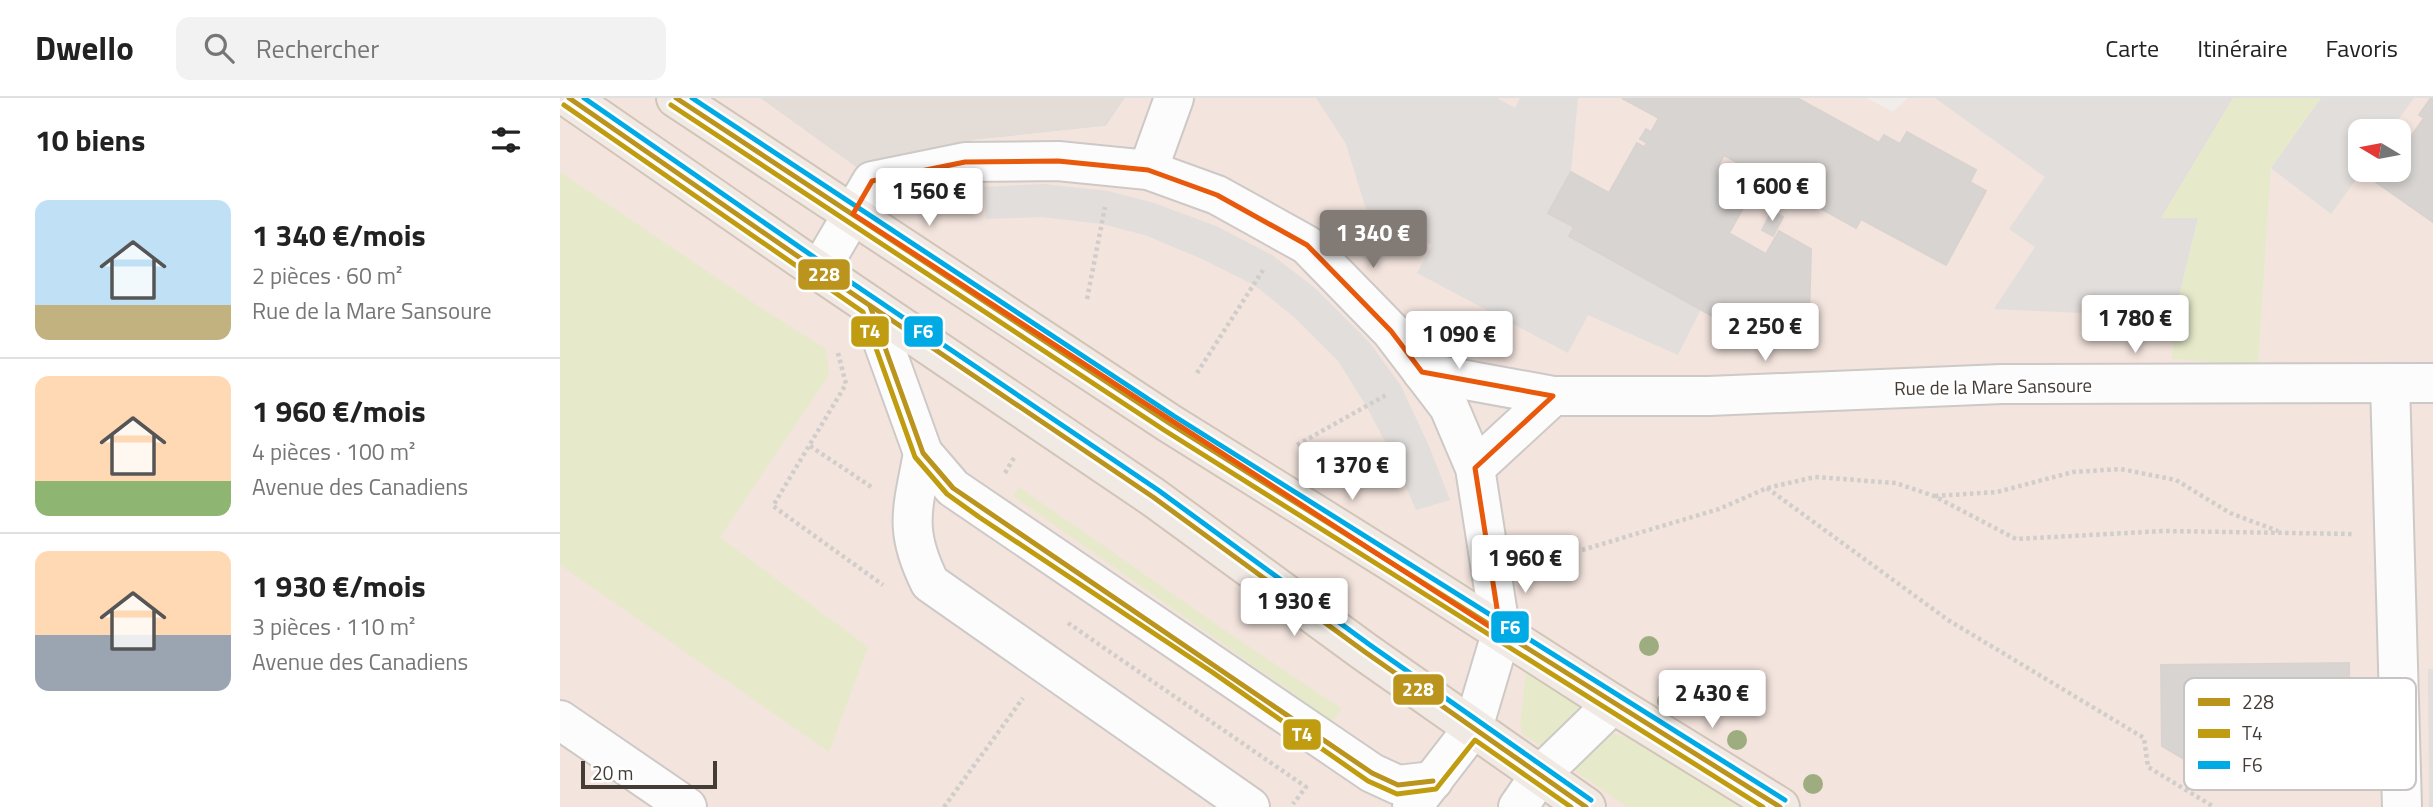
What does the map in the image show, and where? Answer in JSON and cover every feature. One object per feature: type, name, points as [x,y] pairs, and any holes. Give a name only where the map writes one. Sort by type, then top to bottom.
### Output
[{"type":"main road","points":[[569,98],[1153,497],[1313,615],[1586,807]]},
{"type":"main road","points":[[676,98],[1148,409],[1780,807]]},
{"type":"street","points":[[1130,168],[1174,98]]},
{"type":"street","points":[[819,271],[872,181],[965,162],[1058,161],[1130,168],[1217,195],[1307,245],[1391,331],[1449,407],[1475,468],[1502,634],[1473,728],[1422,794],[1371,773],[953,488],[923,453],[870,306]]},
{"type":"street","name":"Rue de la Mare Sansoure","points":[[1422,372],[1553,396],[1709,396],[2002,384],[2433,383]]},
{"type":"street","points":[[2390,383],[2398,678]]},
{"type":"street","points":[[1475,468],[1553,396]]},
{"type":"street","points":[[923,453],[911,530],[918,558],[930,583],[1250,807]]},
{"type":"street","points":[[1518,807],[1540,775],[1613,704]]},
{"type":"street","points":[[560,720],[687,807]]},
{"type":"path","points":[[1087,299],[1130,168]]},
{"type":"path","points":[[1198,373],[1286,234]]},
{"type":"path","points":[[1297,445],[1367,407],[1422,372]]},
{"type":"path","points":[[1934,496],[1997,492],[2073,472],[2121,469],[2175,480],[2230,513],[2282,533]]},
{"type":"path","points":[[1529,561],[1582,550],[1719,509],[1766,488],[1815,477],[1896,483],[1934,496],[2016,539],[2164,531],[2394,534]]},
{"type":"path","points":[[1766,488],[1948,620],[2144,738],[2148,767],[2184,789]]},
{"type":"path","points":[[1065,620],[1306,787],[1291,807]]},
{"type":"path","points":[[944,807],[1029,689]]},
{"type":"path","points":[[2186,790],[2214,807]]},
{"type":"highlighted area","points":[[1058,161],[1148,170],[1217,195],[1307,245],[1391,331],[1422,372],[1553,396],[1475,468],[1501,634],[853,214],[872,181],[965,162]]},
{"type":"shaded area","points":[[560,98],[760,98],[860,170],[975,140],[1106,126],[1125,98],[1866,98],[1893,112],[1908,98],[2233,98],[2161,218],[2198,218],[2174,317],[2172,358],[2258,366],[2271,168],[2321,98],[2433,98],[2433,807],[560,807]]},
{"type":"shaded area","points":[[760,98],[1125,98],[1106,126],[975,140],[860,170]]},
{"type":"shaded area","points":[[1316,98],[1497,98],[1515,108],[1520,98],[1578,98],[1571,172],[1548,213],[1574,227],[1569,236],[1701,309],[1678,355],[1588,315],[1568,353],[1417,273],[1432,245],[1366,209],[1346,144]]},
{"type":"shaded area","points":[[1935,98],[2233,98],[2161,218],[2198,218],[2174,317],[1994,309],[2035,247],[2009,229],[2045,177]]},
{"type":"shaded area","points":[[2321,98],[2414,98],[2399,119],[2348,119],[2348,182],[2354,182],[2331,214],[2271,168]]},
{"type":"shaded area","points":[[1043,184],[1108,191],[1154,203],[1216,226],[1272,255],[1315,288],[1370,343],[1401,386],[1450,500],[1416,510],[1367,407],[1338,361],[1293,316],[1254,285],[1145,235],[1102,224],[1042,217],[986,219],[984,187]]},
{"type":"shaded area","points":[[2428,669],[2433,669],[2433,807],[2429,807]]},
{"type":"green space","points":[[2233,98],[2321,98],[2271,168],[2258,366],[2172,359],[2174,317],[2198,219],[2161,218]]},
{"type":"green space","points":[[560,172],[826,349],[829,375],[720,537],[868,647],[829,752],[560,565]]},
{"type":"green space","points":[[1019,487],[1342,709],[1332,721],[1013,496]]},
{"type":"green space","points":[[1527,662],[1593,693],[1542,747],[1522,733],[1520,725]]},
{"type":"green space","points":[[1609,733],[1632,738],[1745,807],[1627,807],[1568,766]]},
{"type":"building","points":[[1622,98],[1797,98],[1879,143],[1884,135],[1900,144],[1907,132],[1976,170],[1970,182],[1986,191],[1946,265],[1861,219],[1856,228],[1724,155],[1718,166],[1755,187],[1729,233],[1766,254],[1779,231],[1811,249],[1809,320],[1723,322],[1569,236],[1574,227],[1548,213],[1571,172],[1609,193],[1637,143],[1644,147],[1647,143],[1640,139],[1646,129],[1651,132],[1659,118]]},
{"type":"building","points":[[2433,98],[2433,222],[2376,182],[2412,182],[2412,135],[2424,118],[2419,115]]},
{"type":"building","points":[[1772,211],[1783,217],[1773,236],[1762,230]]},
{"type":"building","points":[[2349,663],[2349,678],[2184,678],[2184,759],[2162,746],[2161,665]]},
{"type":"transit line","name":"228","points":[[569,98],[1153,497],[1365,652],[1586,807]]},
{"type":"transit line","name":"F6","points":[[584,98],[1158,490],[1370,645],[1591,800]]},
{"type":"transit line","name":"228","points":[[676,98],[1169,423],[1780,807]]},
{"type":"transit line","name":"F6","points":[[692,98],[1174,416],[1785,800]]},
{"type":"transit line","name":"T4","points":[[564,105],[863,312],[915,457],[947,494],[979,517],[1212,672],[1368,781],[1397,794],[1436,789],[1475,740],[1571,807]]},
{"type":"transit line","name":"T4","points":[[671,105],[1164,430],[1763,807]]},
{"type":"transit line","name":"228","points":[[870,306],[923,453],[953,488],[1372,773],[1398,785],[1433,781]]}]
